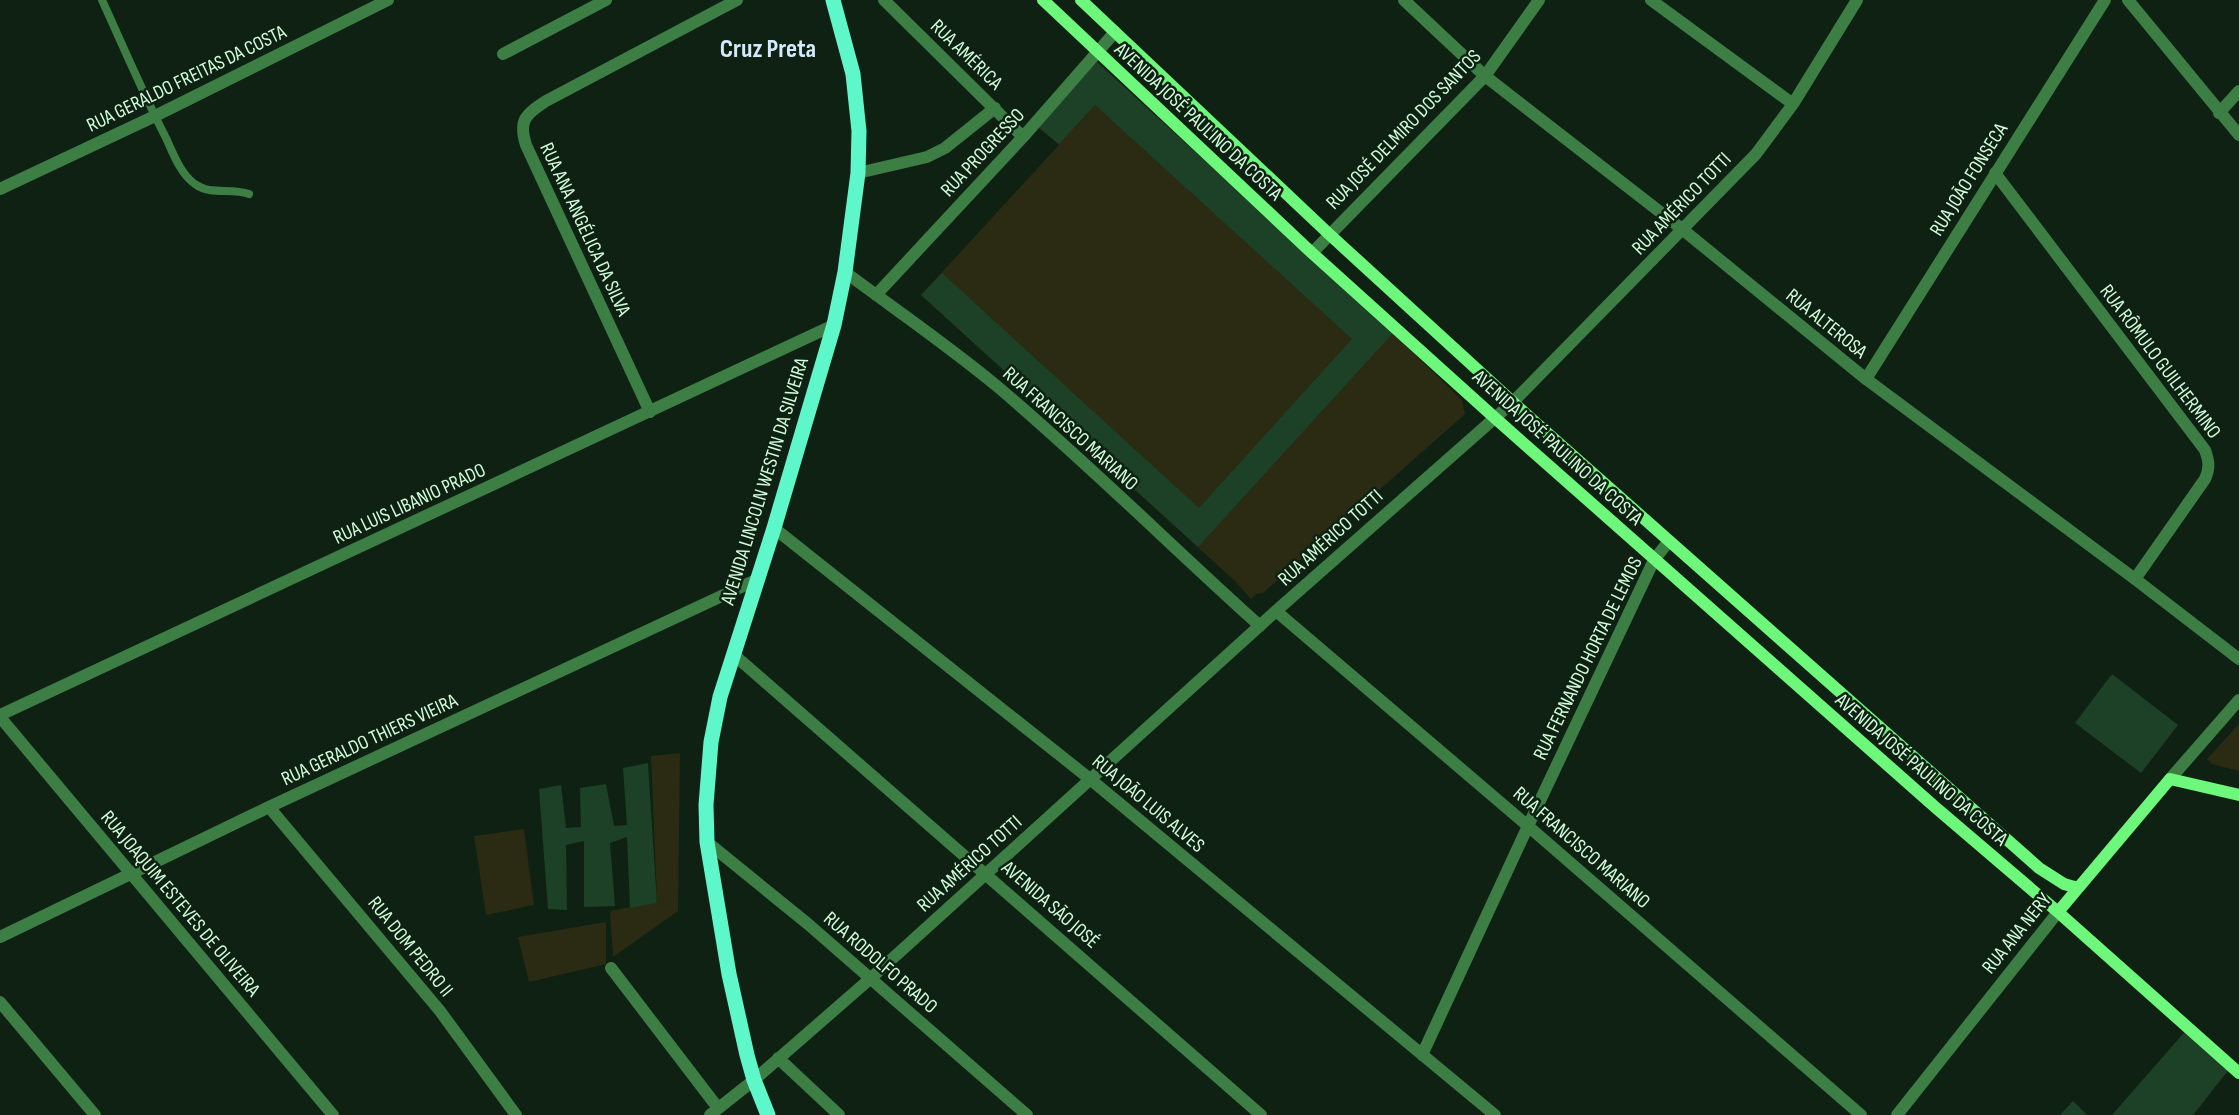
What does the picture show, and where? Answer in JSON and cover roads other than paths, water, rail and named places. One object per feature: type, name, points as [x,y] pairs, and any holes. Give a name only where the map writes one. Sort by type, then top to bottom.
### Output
[{"type":"main road","name":"AVENIDA LINCOLN WESTIN DA SILVEIRA","points":[[768,1115],[754,1080],[729,974],[707,842],[706,805],[711,742],[720,697],[774,528],[834,325],[845,272],[858,173],[859,131],[848,51],[833,0]]},
{"type":"main road","name":"AVENIDA JOSÉ PAULINO DA COSTA","points":[[1043,0],[1312,253],[1495,418],[1935,807],[2058,912],[2239,1074]]},
{"type":"main road","name":"AVENIDA JOSÉ PAULINO DA COSTA","points":[[1081,0],[1329,234],[1669,541],[2039,868],[2064,884],[2078,888]]},
{"type":"main road","points":[[2170,779],[2239,795]]},
{"type":"main road","name":"RUA ANA NERY","points":[[2058,912],[2170,779]]},
{"type":"main road","points":[[1935,807],[1948,789]]},
{"type":"street","name":"RUA GERALDO FREITAS DA COSTA","points":[[0,189],[155,116],[388,0]]},
{"type":"street","points":[[503,54],[606,0]]},
{"type":"street","name":"RUA ANA ANGÉLICA DA SILVA","points":[[650,412],[526,145],[522,125],[526,116],[546,101],[737,0]]},
{"type":"street","name":"RUA AMÉRICA","points":[[884,0],[1023,137]]},
{"type":"street","name":"RUA ALTEROSA","points":[[1404,0],[1485,76],[1682,229],[1866,380],[2239,659]]},
{"type":"street","name":"RUA JOSÉ DELMIRO DOS SANTOS","points":[[1312,253],[1485,76],[1539,0]]},
{"type":"street","points":[[1651,0],[1793,104]]},
{"type":"street","name":"RUA AMÉRICO TOTTI","points":[[714,1112],[871,978],[1276,611],[1513,402],[1756,154],[1793,104],[1857,0]]},
{"type":"street","name":"RUA JOÃO FONSECA","points":[[1866,380],[2105,0]]},
{"type":"street","points":[[2128,0],[2239,135]]},
{"type":"street","name":"RUA PROGRESSO","points":[[876,295],[1023,137],[1115,32]]},
{"type":"street","points":[[2219,113],[2239,91]]},
{"type":"street","points":[[858,173],[927,157],[945,148],[995,108]]},
{"type":"street","name":"RUA RÔMULO GUILHERMINO","points":[[1995,172],[2205,450],[2209,471],[2205,479],[2135,579]]},
{"type":"street","name":"RUA FRANCISCO MARIANO","points":[[845,272],[922,327],[1030,415],[1260,626]]},
{"type":"street","name":"RUA LUIS LIBANIO PRADO","points":[[0,716],[834,325]]},
{"type":"street","name":"RUA JOÃO LUIS ALVES","points":[[774,528],[1090,779],[1495,1115]]},
{"type":"street","name":"RUA FERNANDO HORTA DE LEMOS","points":[[1422,1055],[1654,560],[1669,541]]},
{"type":"street","name":"RUA GERALDO THIERS VIEIRA","points":[[0,937],[269,807],[756,580]]},
{"type":"street","name":"RUA FRANCISCO MARIANO","points":[[1276,611],[1861,1115]]},
{"type":"street","name":"AVENIDA SÃO JOSÉ","points":[[733,654],[1261,1115]]},
{"type":"street","points":[[2170,779],[2239,700]]},
{"type":"street","name":"RUA JOAQUIM ESTEVES DE OLIVEIRA","points":[[0,716],[333,1115]]},
{"type":"street","name":"RUA DOM PEDRO II","points":[[269,807],[440,1011],[516,1115]]},
{"type":"street","name":"RUA RODOLFO PRADO","points":[[707,842],[871,978],[1027,1115]]},
{"type":"street","name":"RUA ANA NERY","points":[[1896,1115],[2058,912]]},
{"type":"street","points":[[611,968],[714,1112]]},
{"type":"street","points":[[0,1002],[95,1115]]},
{"type":"street","points":[[778,1058],[839,1115]]},
{"type":"lane","points":[[102,0],[155,116],[175,156],[194,184],[203,189],[235,190],[249,194]]},
{"type":"district","name":"Cruz Preta","points":[[768,48]]}]
